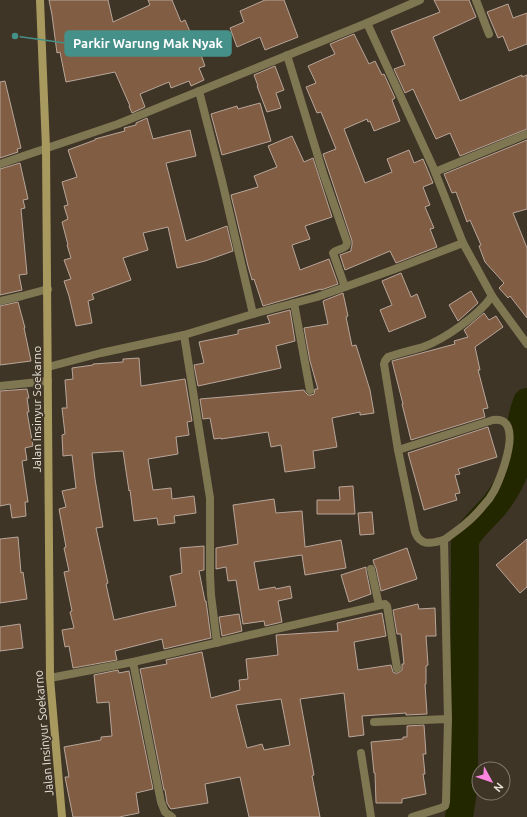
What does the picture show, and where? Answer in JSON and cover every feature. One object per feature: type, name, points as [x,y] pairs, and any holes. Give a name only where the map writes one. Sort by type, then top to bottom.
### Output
[{"type":"main road","name":"Jalan Insinyur Soekarno","points":[[40,0],[46,148],[50,678],[62,817]]},
{"type":"street","points":[[0,164],[118,124],[420,0]]},
{"type":"street","points":[[476,0],[489,34]]},
{"type":"street","points":[[367,23],[435,172],[463,242],[492,296],[527,344]]},
{"type":"street","points":[[287,54],[323,173],[347,245],[333,253],[345,288]]},
{"type":"street","points":[[199,91],[253,314]]},
{"type":"street","points":[[435,172],[527,134]]},
{"type":"street","points":[[48,367],[101,353],[184,335],[253,314],[317,297],[345,288],[463,242]]},
{"type":"street","points":[[0,301],[48,289]]},
{"type":"street","points":[[398,450],[493,420],[502,420],[508,425],[510,435],[507,456],[502,474],[494,492],[473,518],[444,540],[428,544],[424,543],[417,536],[405,488],[398,450],[384,364],[388,357],[425,346],[451,333],[477,312],[492,296]]},
{"type":"street","points":[[294,303],[310,390]]},
{"type":"street","points":[[184,335],[210,498],[211,588],[217,643]]},
{"type":"street","points":[[0,386],[48,381]]},
{"type":"street","points":[[412,817],[441,808],[445,806],[446,802],[448,718],[444,540]]},
{"type":"street","points":[[372,569],[379,605]]},
{"type":"street","points":[[50,678],[133,662],[385,604],[387,606],[396,668]]},
{"type":"street","points":[[133,662],[161,802],[165,812],[172,817]]},
{"type":"street","points":[[374,722],[448,718]]},
{"type":"street","points":[[361,753],[370,817]]},
{"type":"building","points":[[49,0],[108,0],[113,22],[150,5],[148,0],[172,0],[181,22],[185,20],[194,41],[196,41],[205,66],[199,68],[204,80],[191,86],[189,81],[171,88],[169,82],[140,94],[145,107],[132,113],[115,72],[66,82],[60,52],[57,53]]},
{"type":"building","points":[[265,0],[284,0],[298,37],[265,50],[260,37],[237,47],[230,28],[244,22],[240,11]]},
{"type":"building","points":[[434,0],[469,0],[476,17],[433,37],[460,101],[522,75],[522,77],[527,75],[527,129],[460,156],[450,133],[436,139],[413,89],[405,93],[394,69],[405,65],[391,31],[440,12]]},
{"type":"building","points":[[508,4],[513,18],[527,13],[527,44],[509,51],[503,36],[498,38],[487,12]]},
{"type":"building","points":[[354,34],[369,64],[375,61],[382,75],[384,74],[395,98],[392,100],[400,121],[374,131],[370,121],[368,122],[367,119],[344,129],[365,183],[392,172],[387,159],[409,150],[414,163],[423,159],[433,183],[423,187],[430,205],[425,207],[434,228],[430,229],[437,247],[396,263],[390,251],[345,270],[340,255],[351,251],[352,241],[323,154],[336,149],[321,112],[317,113],[306,87],[316,83],[308,66],[335,54],[330,44]]},
{"type":"building","points":[[275,66],[284,90],[276,93],[281,108],[267,112],[254,75]]},
{"type":"building","points":[[5,81],[21,148],[17,149],[18,152],[0,158],[0,82]]},
{"type":"building","points":[[260,103],[271,141],[222,155],[211,114],[237,106],[238,109]]},
{"type":"building","points":[[147,118],[153,139],[190,130],[196,156],[166,163],[186,241],[227,226],[233,251],[205,261],[177,268],[168,227],[143,233],[148,250],[123,258],[131,280],[92,294],[94,299],[88,301],[92,323],[76,326],[64,281],[71,279],[64,260],[71,258],[62,222],[68,219],[64,206],[68,205],[62,182],[77,177],[68,150],[95,139],[125,131],[124,128],[136,125],[136,123]]},
{"type":"building","points":[[292,136],[304,162],[313,158],[332,217],[305,226],[310,239],[292,245],[300,270],[329,259],[338,284],[263,306],[254,279],[252,280],[231,195],[258,187],[254,176],[277,167],[268,146]]},
{"type":"building","points":[[527,140],[527,209],[513,213],[527,248],[527,318],[510,296],[508,298],[499,288],[504,283],[485,262],[479,246],[481,245],[470,220],[467,222],[456,192],[452,193],[444,174]]},
{"type":"building","points":[[20,163],[28,199],[23,200],[25,208],[21,209],[27,274],[19,275],[22,290],[0,295],[0,169]]},
{"type":"building","points":[[401,273],[411,297],[417,294],[426,317],[389,332],[380,310],[392,305],[382,281]]},
{"type":"building","points":[[471,291],[478,303],[458,321],[449,305]]},
{"type":"building","points":[[343,293],[352,346],[356,345],[370,390],[374,413],[360,415],[360,412],[332,418],[337,447],[313,451],[315,468],[285,472],[281,445],[271,447],[268,432],[214,439],[210,418],[203,419],[200,399],[304,390],[308,395],[314,394],[315,389],[318,389],[310,361],[304,328],[328,324],[323,301]]},
{"type":"building","points":[[18,302],[25,328],[31,361],[0,365],[0,306]]},
{"type":"building","points":[[290,310],[295,341],[276,346],[281,368],[198,386],[194,365],[204,363],[199,342],[238,334],[238,330],[270,323],[267,316]]},
{"type":"building","points":[[484,313],[489,320],[496,316],[503,327],[475,347],[480,370],[478,370],[488,408],[483,409],[485,417],[411,440],[392,361],[455,344],[454,341],[468,337],[464,330]]},
{"type":"building","points":[[139,358],[141,386],[185,379],[192,421],[187,422],[189,435],[176,437],[178,454],[148,459],[153,490],[171,488],[172,499],[194,496],[196,513],[174,516],[175,523],[158,525],[157,518],[134,521],[123,451],[92,453],[103,527],[96,528],[108,583],[106,584],[114,620],[176,606],[170,576],[182,573],[180,548],[204,546],[204,570],[199,571],[206,601],[211,638],[164,649],[162,639],[115,651],[117,660],[73,668],[69,646],[65,647],[62,630],[74,628],[64,572],[69,571],[64,548],[66,547],[59,509],[66,507],[62,491],[76,488],[72,455],[63,456],[62,435],[65,434],[62,408],[67,408],[65,380],[73,379],[72,368],[93,364],[123,362],[123,359]]},
{"type":"building","points":[[27,389],[29,398],[27,398],[29,412],[27,412],[33,446],[25,448],[27,460],[22,461],[28,502],[25,502],[26,516],[12,518],[10,504],[0,506],[0,391]]},
{"type":"building","points":[[488,427],[497,457],[458,469],[460,474],[455,475],[460,493],[455,494],[457,500],[424,510],[408,453]]},
{"type":"building","points":[[353,486],[355,514],[317,514],[317,500],[340,500],[339,487]]},
{"type":"building","points":[[274,499],[276,513],[302,511],[305,547],[341,540],[346,568],[305,575],[302,555],[254,562],[259,590],[290,586],[292,598],[278,601],[282,622],[265,626],[264,621],[243,624],[236,580],[228,581],[226,567],[216,569],[216,548],[238,544],[233,505]]},
{"type":"building","points":[[372,512],[374,534],[360,535],[358,513]]},
{"type":"building","points":[[18,537],[21,573],[23,572],[27,599],[0,603],[0,539]]},
{"type":"building","points":[[527,539],[527,587],[520,593],[496,565]]},
{"type":"building","points":[[407,548],[417,579],[381,591],[373,560]]},
{"type":"building","points":[[366,567],[371,594],[349,602],[341,575]]},
{"type":"building","points":[[418,604],[419,609],[435,608],[436,636],[426,636],[428,665],[426,666],[425,684],[427,714],[406,715],[406,713],[362,716],[364,735],[349,737],[344,693],[300,699],[320,817],[249,817],[240,777],[205,784],[208,803],[170,808],[167,803],[164,790],[140,669],[167,664],[166,660],[202,652],[211,698],[240,690],[239,680],[248,679],[246,659],[278,655],[276,635],[338,631],[337,623],[382,613],[386,636],[354,642],[358,670],[391,665],[393,672],[398,673],[402,670],[402,664],[404,664],[401,634],[397,634],[393,610]],"holes":[[[281,699],[290,745],[264,750],[262,744],[247,748],[236,705]]]},
{"type":"building","points":[[239,614],[242,631],[222,636],[219,617]]},
{"type":"building","points":[[20,624],[23,648],[0,651],[0,627]]},
{"type":"building","points":[[118,670],[119,673],[129,671],[153,789],[136,793],[139,813],[119,817],[73,817],[65,777],[69,777],[64,747],[101,740],[101,737],[112,736],[109,702],[97,703],[94,675]]},
{"type":"building","points":[[424,725],[426,754],[423,754],[425,774],[423,774],[426,794],[402,799],[402,803],[376,803],[375,773],[371,742],[403,739],[403,737],[407,737],[407,726]]},
{"type":"waterway","points":[[459,817],[464,785],[465,541],[478,522],[497,503],[513,475],[518,457],[522,420],[527,402]]},
{"type":"place","name":"Parkir Warung Mak Nyak","points":[[15,36]]}]
